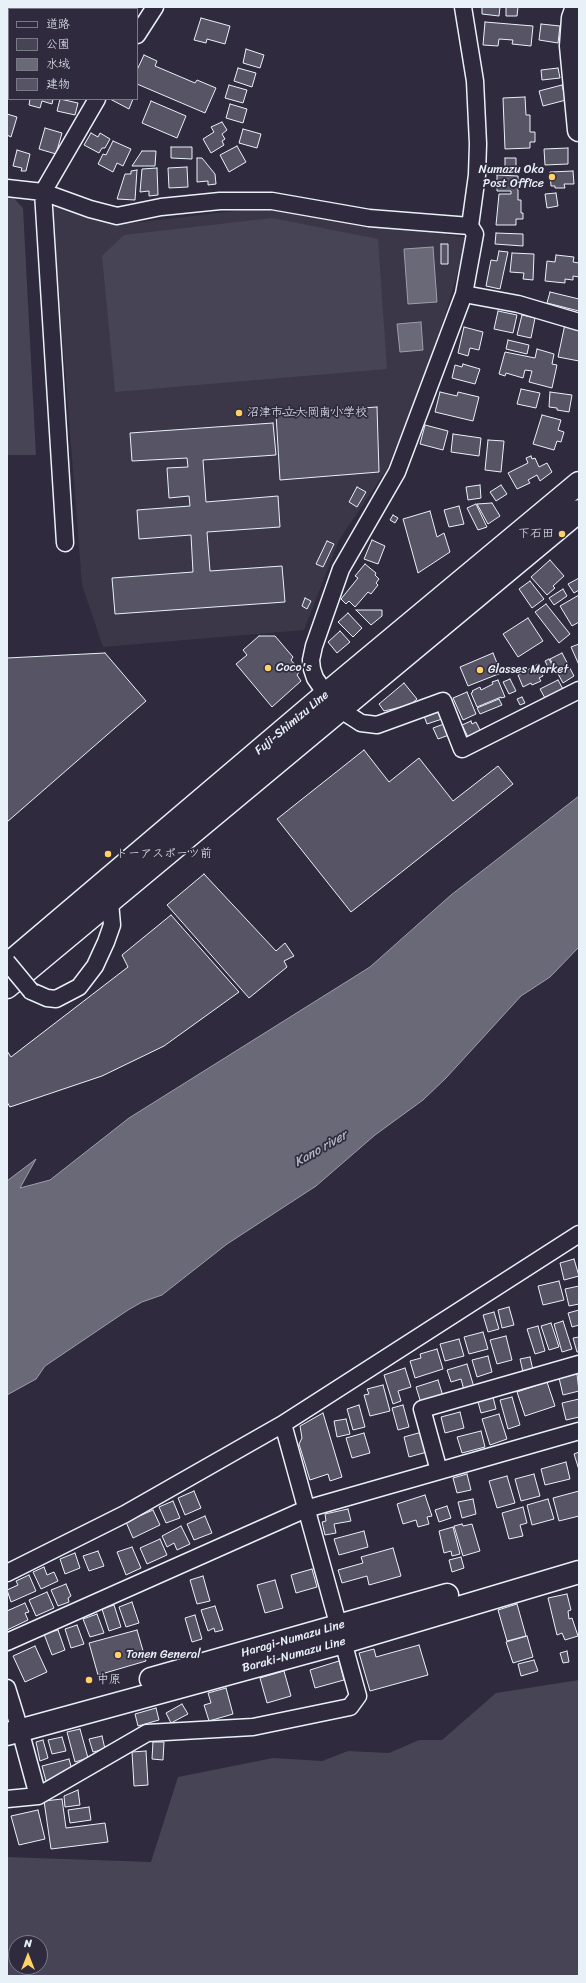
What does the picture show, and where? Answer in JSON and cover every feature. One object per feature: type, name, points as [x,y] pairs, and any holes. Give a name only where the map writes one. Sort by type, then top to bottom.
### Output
[{"type":"main road","points":[[577,7],[573,18],[571,46],[579,130]]},
{"type":"main road","name":"Fuji-Shimizu Line","points":[[7,963],[579,483]]},
{"type":"main road","name":"Fuji-Shimizu Line","points":[[7,987],[579,511]]},
{"type":"main road","name":"Haragi-Numazu Line","points":[[342,1634],[579,1558]]},
{"type":"main road","name":"Baraki-Numazu Line","points":[[13,1725],[342,1634],[579,1572]]},
{"type":"street","points":[[138,33],[155,7]]},
{"type":"street","points":[[463,7],[475,81],[478,144],[477,175],[470,226],[475,234],[464,294],[397,472],[341,569],[311,660],[312,669],[315,678],[340,710],[361,723],[376,725],[443,702],[462,749],[579,690]]},
{"type":"street","points":[[65,543],[43,192],[96,100]]},
{"type":"street","points":[[7,188],[43,192],[90,209],[117,216],[161,207],[220,201],[272,201],[369,218],[470,226]]},
{"type":"street","points":[[464,294],[518,304],[579,322]]},
{"type":"street","points":[[7,963],[31,991],[47,998],[56,999],[79,987],[95,966],[106,942],[112,925],[110,902]]},
{"type":"street","points":[[7,1573],[125,1514],[282,1424],[579,1234]]},
{"type":"street","points":[[438,1471],[422,1409],[579,1364]]},
{"type":"street","points":[[7,1799],[38,1796],[147,1733],[253,1726],[350,1707],[358,1696],[342,1634],[282,1424]]},
{"type":"street","points":[[7,1642],[306,1509],[579,1431]]},
{"type":"street","points":[[7,1688],[13,1725],[38,1796]]},
{"type":"shaded area","name":"沼津市立大岡南小学校","points":[[52,204],[115,225],[269,207],[468,238],[433,356],[387,469],[339,540],[304,630],[103,647],[82,585]]},
{"type":"green space","points":[[7,195],[12,196],[23,208],[36,455],[7,455]]},
{"type":"green space","points":[[272,218],[378,239],[387,369],[115,392],[102,256],[124,235]]},
{"type":"green space","points":[[579,1680],[579,1976],[7,1976],[7,1857],[151,1862],[178,1777],[273,1758],[322,1761],[348,1751],[389,1753],[419,1740],[442,1740],[496,1693]]},
{"type":"water","points":[[433,247],[437,302],[408,304],[404,249]]},
{"type":"water","points":[[421,322],[423,350],[400,352],[397,324]]},
{"type":"water","name":"Kano river","points":[[579,796],[579,947],[550,977],[521,996],[446,1078],[423,1100],[375,1135],[316,1186],[227,1244],[162,1295],[142,1302],[128,1310],[45,1366],[36,1379],[7,1395],[7,1181],[36,1159],[20,1188],[50,1180],[129,1118],[370,967],[451,895]]},
{"type":"building","points":[[7,7],[84,7],[8,8],[7,47]]},
{"type":"building","points":[[482,7],[500,7],[499,16],[482,14]]},
{"type":"building","points":[[506,7],[518,7],[517,16],[506,16]]},
{"type":"building","points":[[201,18],[230,26],[225,44],[207,39],[206,43],[194,40]]},
{"type":"building","points":[[485,22],[533,26],[531,46],[512,44],[513,40],[499,39],[498,46],[483,45]]},
{"type":"building","points":[[541,24],[560,26],[558,43],[539,40]]},
{"type":"building","points":[[246,49],[264,55],[260,68],[243,63]]},
{"type":"building","points":[[144,55],[157,61],[155,66],[195,83],[197,80],[216,88],[205,113],[138,84],[138,68]]},
{"type":"building","points":[[238,68],[256,73],[252,87],[234,81]]},
{"type":"building","points":[[558,68],[560,78],[542,80],[541,70]]},
{"type":"building","points":[[7,80],[8,96],[7,96]]},
{"type":"building","points":[[229,85],[247,90],[243,103],[225,98]]},
{"type":"building","points":[[562,85],[566,100],[543,106],[539,91]]},
{"type":"building","points":[[525,97],[526,115],[530,115],[530,132],[535,132],[535,142],[530,142],[530,148],[505,149],[503,98]]},
{"type":"building","points":[[30,100],[53,100],[52,104],[42,101],[40,108],[29,105]]},
{"type":"building","points":[[60,100],[78,103],[75,115],[57,111]]},
{"type":"building","points":[[112,100],[133,100],[129,109]]},
{"type":"building","points":[[151,101],[186,116],[177,138],[142,123]]},
{"type":"building","points":[[230,104],[247,109],[243,123],[226,118]]},
{"type":"building","points":[[7,114],[17,117],[11,137],[7,135]]},
{"type":"building","points":[[222,122],[227,130],[222,134],[225,139],[222,141],[224,145],[211,153],[203,139],[214,132],[211,127]]},
{"type":"building","points":[[45,128],[62,133],[56,154],[39,149]]},
{"type":"building","points":[[243,129],[261,134],[257,148],[239,143]]},
{"type":"building","points":[[91,133],[98,137],[100,133],[110,139],[105,148],[102,148],[99,153],[84,145]]},
{"type":"building","points":[[113,141],[131,149],[123,166],[117,163],[113,172],[98,164],[103,154],[106,155]]},
{"type":"building","points":[[237,146],[246,162],[229,172],[220,155]]},
{"type":"building","points":[[171,147],[192,147],[192,159],[171,158]]},
{"type":"building","points":[[568,148],[568,164],[545,165],[544,149]]},
{"type":"building","points":[[17,150],[30,154],[26,171],[21,171],[22,168],[13,166]]},
{"type":"building","points":[[142,151],[156,151],[155,166],[132,166]]},
{"type":"building","points":[[197,158],[202,158],[215,174],[216,184],[208,185],[208,181],[197,182]]},
{"type":"building","points":[[505,158],[516,158],[516,169],[505,169]]},
{"type":"building","points":[[187,167],[188,187],[169,188],[168,168]]},
{"type":"building","points":[[157,168],[158,195],[149,196],[149,191],[140,192],[142,169]]},
{"type":"building","points":[[137,170],[135,200],[117,199],[125,174],[131,174],[131,171]]},
{"type":"building","points":[[573,171],[574,184],[564,184],[565,188],[555,188],[555,186],[551,186],[550,172]]},
{"type":"building","points":[[497,175],[518,176],[518,200],[521,200],[521,213],[523,213],[523,219],[516,219],[516,225],[496,225],[499,194],[511,194],[511,191],[497,191]]},
{"type":"building","points":[[556,193],[558,206],[547,208],[545,194]]},
{"type":"building","points":[[496,233],[523,234],[523,246],[495,244]]},
{"type":"building","points":[[441,244],[448,244],[448,264],[441,264]]},
{"type":"building","points":[[499,251],[508,252],[500,289],[486,286],[491,260],[497,261]]},
{"type":"building","points":[[512,253],[534,254],[533,280],[523,279],[524,273],[510,272]]},
{"type":"building","points":[[556,255],[574,257],[573,262],[579,263],[579,277],[573,276],[573,280],[565,279],[565,283],[545,281],[547,261],[555,262]]},
{"type":"building","points":[[550,292],[579,299],[579,311],[547,303]]},
{"type":"building","points":[[498,311],[517,315],[513,333],[494,329]]},
{"type":"building","points":[[522,315],[535,318],[531,338],[517,335]]},
{"type":"building","points":[[565,324],[579,327],[579,361],[558,357]]},
{"type":"building","points":[[464,327],[483,332],[479,350],[470,348],[468,356],[458,353]]},
{"type":"building","points":[[508,340],[529,345],[527,354],[506,349]]},
{"type":"building","points":[[537,349],[554,354],[552,364],[557,365],[552,388],[529,382],[532,371],[525,370],[523,378],[506,373],[505,376],[499,374],[505,352],[535,358]]},
{"type":"building","points":[[463,364],[480,369],[475,384],[452,378],[455,365],[462,367]]},
{"type":"building","points":[[521,389],[540,393],[536,408],[517,404]]},
{"type":"building","points":[[440,392],[457,396],[458,392],[479,397],[473,421],[435,412]]},
{"type":"building","points":[[550,392],[572,395],[569,412],[549,407]]},
{"type":"building","points":[[377,407],[379,472],[280,480],[276,414]]},
{"type":"building","points":[[542,415],[561,420],[558,430],[564,432],[561,442],[557,441],[554,450],[533,444]]},
{"type":"building","points":[[273,423],[276,455],[203,460],[206,502],[278,496],[280,527],[207,532],[210,571],[282,566],[285,602],[115,614],[112,578],[193,572],[191,535],[139,539],[137,510],[190,506],[189,496],[169,498],[167,468],[188,467],[187,458],[132,461],[130,433]]},
{"type":"building","points":[[425,425],[448,431],[443,450],[420,444]]},
{"type":"building","points":[[453,434],[481,438],[479,456],[451,452]]},
{"type":"building","points":[[488,440],[504,441],[501,472],[485,470]]},
{"type":"building","points":[[531,456],[532,459],[535,458],[539,467],[547,463],[552,472],[540,481],[537,475],[528,480],[530,483],[517,489],[508,473],[528,463],[526,458]]},
{"type":"building","points":[[480,485],[481,498],[468,500],[466,487]]},
{"type":"building","points":[[501,485],[507,494],[496,501],[490,492]]},
{"type":"building","points":[[357,487],[366,492],[357,507],[349,502]]},
{"type":"building","points":[[492,503],[500,516],[488,524],[477,504]]},
{"type":"building","points":[[476,504],[487,527],[478,530],[467,508]]},
{"type":"building","points":[[459,506],[464,524],[449,527],[444,510]]},
{"type":"building","points":[[430,511],[437,537],[444,533],[450,552],[418,573],[403,519]]},
{"type":"building","points":[[393,515],[398,518],[395,523],[390,520]]},
{"type":"building","points":[[372,540],[385,546],[378,564],[364,559]]},
{"type":"building","points":[[327,541],[334,544],[323,567],[316,564]]},
{"type":"building","points":[[550,560],[564,576],[553,586],[555,588],[547,595],[531,577]]},
{"type":"building","points":[[365,564],[376,573],[375,575],[379,579],[376,583],[378,585],[371,594],[368,592],[355,607],[349,601],[346,604],[341,599],[358,578],[355,576]]},
{"type":"building","points":[[579,578],[579,590],[574,593],[568,584]]},
{"type":"building","points":[[530,581],[544,599],[532,608],[519,589]]},
{"type":"building","points":[[563,589],[567,596],[554,605],[549,598]]},
{"type":"building","points":[[579,595],[579,622],[572,626],[560,606]]},
{"type":"building","points":[[305,598],[311,601],[307,609],[302,606]]},
{"type":"building","points":[[546,604],[570,634],[559,643],[535,612]]},
{"type":"building","points":[[356,610],[382,610],[382,616],[371,625]]},
{"type":"building","points":[[348,613],[362,628],[353,637],[338,622]]},
{"type":"building","points":[[528,618],[543,641],[518,657],[503,634]]},
{"type":"building","points":[[340,631],[350,642],[337,653],[328,642]]},
{"type":"building","name":"Coco's","points":[[259,636],[275,636],[293,657],[291,660],[300,671],[297,675],[301,681],[272,707],[236,664],[247,655],[243,650]]},
{"type":"building","points":[[579,644],[579,665],[571,647]]},
{"type":"building","points":[[105,653],[146,701],[7,822],[7,658]]},
{"type":"building","points":[[493,653],[501,673],[468,686],[460,667]]},
{"type":"building","points":[[562,653],[574,676],[563,683],[550,659]]},
{"type":"building","points":[[549,659],[552,665],[548,667],[545,661]]},
{"type":"building","points":[[538,664],[543,676],[539,678],[541,681],[532,685],[531,683],[523,687],[518,675]]},
{"type":"building","points":[[510,679],[516,691],[509,694],[503,682]]},
{"type":"building","points":[[498,680],[505,697],[501,697],[477,707],[471,693],[473,692],[472,691],[480,687],[481,690],[493,684],[492,682]]},
{"type":"building","points":[[558,680],[564,691],[546,700],[540,689]]},
{"type":"building","points":[[404,683],[417,699],[410,705],[384,711],[379,704]]},
{"type":"building","points":[[467,692],[476,714],[463,720],[453,698]]},
{"type":"building","points":[[522,697],[525,703],[520,705],[517,699]]},
{"type":"building","points":[[499,699],[502,705],[480,714],[477,708]]},
{"type":"building","points":[[439,711],[442,719],[427,724],[424,716]]},
{"type":"building","points":[[471,721],[472,724],[476,722],[481,732],[468,737],[462,725]]},
{"type":"building","points":[[444,724],[449,735],[438,739],[433,728]]},
{"type":"building","points":[[364,750],[389,782],[419,758],[453,801],[498,766],[513,784],[351,912],[277,819]]},
{"type":"building","points":[[204,874],[276,951],[285,943],[294,956],[284,961],[287,967],[249,998],[167,905]]},
{"type":"building","points":[[171,915],[239,992],[164,1046],[102,1076],[10,1107],[7,1102],[7,1051],[11,1057],[128,967],[122,955]]},
{"type":"building","points":[[574,1259],[579,1276],[564,1280],[560,1263]]},
{"type":"building","points":[[559,1281],[564,1300],[543,1305],[538,1286]]},
{"type":"building","points":[[579,1286],[579,1304],[569,1306],[565,1289]]},
{"type":"building","points":[[509,1307],[514,1325],[502,1328],[498,1310]]},
{"type":"building","points":[[579,1310],[579,1325],[572,1327],[568,1313]]},
{"type":"building","points":[[494,1312],[499,1329],[488,1332],[483,1315]]},
{"type":"building","points":[[563,1321],[572,1349],[562,1352],[554,1324]]},
{"type":"building","points":[[551,1323],[559,1347],[549,1350],[541,1326]]},
{"type":"building","points":[[538,1326],[545,1351],[535,1354],[527,1329]]},
{"type":"building","points":[[483,1332],[488,1349],[469,1354],[464,1337]]},
{"type":"building","points":[[506,1336],[512,1360],[497,1364],[490,1340]]},
{"type":"building","points":[[579,1337],[579,1352],[577,1352],[573,1338]]},
{"type":"building","points":[[459,1339],[464,1356],[445,1361],[440,1344]]},
{"type":"building","points":[[437,1349],[443,1369],[415,1378],[410,1361],[421,1358],[420,1354]]},
{"type":"building","points":[[488,1356],[492,1372],[477,1377],[472,1360]]},
{"type":"building","points":[[530,1357],[533,1370],[523,1372],[520,1359]]},
{"type":"building","points":[[467,1364],[474,1387],[464,1390],[461,1379],[451,1382],[447,1370]]},
{"type":"building","points":[[405,1368],[411,1387],[398,1391],[401,1401],[393,1404],[384,1375]]},
{"type":"building","points":[[577,1374],[579,1391],[563,1395],[559,1378]]},
{"type":"building","points":[[438,1380],[443,1396],[421,1403],[416,1387]]},
{"type":"building","points":[[547,1382],[555,1406],[525,1416],[517,1392]]},
{"type":"building","points":[[383,1385],[390,1411],[370,1416],[364,1395],[369,1394],[367,1389]]},
{"type":"building","points":[[493,1397],[496,1409],[481,1413],[478,1402]]},
{"type":"building","points":[[512,1397],[520,1425],[508,1429],[500,1400]]},
{"type":"building","points":[[579,1399],[579,1417],[566,1420],[562,1403]]},
{"type":"building","points":[[359,1405],[365,1427],[353,1430],[347,1409]]},
{"type":"building","points":[[403,1405],[409,1427],[398,1430],[392,1408]]},
{"type":"building","points":[[460,1412],[464,1428],[445,1433],[441,1417]]},
{"type":"building","points":[[323,1413],[342,1477],[330,1481],[328,1474],[310,1480],[299,1444],[302,1438],[300,1426]]},
{"type":"building","points":[[499,1414],[507,1439],[490,1445],[482,1419]]},
{"type":"building","points":[[346,1419],[350,1434],[337,1437],[334,1421]]},
{"type":"building","points":[[481,1431],[485,1447],[462,1453],[457,1437]]},
{"type":"building","points":[[422,1432],[427,1452],[409,1457],[404,1437]]},
{"type":"building","points":[[364,1433],[370,1453],[352,1458],[346,1438]]},
{"type":"building","points":[[579,1452],[579,1470],[574,1454]]},
{"type":"building","points":[[566,1462],[570,1479],[545,1485],[541,1469]]},
{"type":"building","points":[[467,1474],[471,1490],[457,1493],[453,1478]]},
{"type":"building","points":[[534,1474],[540,1496],[521,1501],[515,1479]]},
{"type":"building","points":[[507,1476],[515,1503],[497,1508],[489,1481]]},
{"type":"building","points":[[194,1491],[201,1508],[185,1515],[178,1498]]},
{"type":"building","points":[[579,1491],[579,1516],[559,1521],[553,1498]]},
{"type":"building","points":[[425,1495],[432,1516],[427,1517],[429,1524],[418,1527],[416,1520],[403,1524],[397,1504]]},
{"type":"building","points":[[473,1499],[476,1514],[462,1518],[458,1502]]},
{"type":"building","points":[[548,1499],[554,1519],[532,1525],[527,1505]]},
{"type":"building","points":[[173,1501],[180,1518],[166,1523],[159,1507]]},
{"type":"building","points":[[447,1506],[451,1518],[439,1522],[435,1510]]},
{"type":"building","points":[[523,1507],[527,1523],[520,1525],[523,1536],[509,1539],[502,1513]]},
{"type":"building","points":[[348,1509],[351,1521],[334,1524],[336,1533],[325,1535],[322,1522],[326,1521],[325,1514]]},
{"type":"building","points":[[153,1510],[160,1525],[133,1538],[126,1522]]},
{"type":"building","points":[[205,1516],[212,1533],[194,1540],[187,1524]]},
{"type":"building","points":[[462,1524],[463,1526],[472,1524],[480,1551],[463,1556],[454,1526]]},
{"type":"building","points":[[181,1526],[190,1544],[177,1550],[174,1543],[167,1547],[162,1536]]},
{"type":"building","points":[[453,1527],[460,1554],[452,1556],[451,1551],[444,1553],[439,1531]]},
{"type":"building","points":[[364,1531],[368,1547],[339,1555],[334,1539]]},
{"type":"building","points":[[160,1539],[167,1555],[147,1564],[140,1548]]},
{"type":"building","points":[[132,1547],[141,1568],[126,1575],[117,1552]]},
{"type":"building","points":[[393,1548],[401,1576],[369,1585],[367,1576],[342,1583],[338,1570],[363,1563],[361,1557]]},
{"type":"building","points":[[98,1551],[104,1566],[89,1571],[83,1556]]},
{"type":"building","points":[[75,1553],[80,1568],[65,1574],[60,1559]]},
{"type":"building","points":[[461,1557],[464,1568],[452,1572],[449,1560]]},
{"type":"building","points":[[44,1567],[47,1575],[54,1572],[58,1581],[41,1589],[33,1572]]},
{"type":"building","points":[[312,1569],[317,1587],[296,1593],[291,1575]]},
{"type":"building","points":[[29,1575],[36,1591],[11,1602],[7,1590],[18,1585],[16,1581]]},
{"type":"building","points":[[203,1576],[210,1601],[197,1604],[190,1580]]},
{"type":"building","points":[[275,1580],[283,1608],[265,1613],[257,1585]]},
{"type":"building","points":[[66,1584],[71,1596],[68,1598],[69,1602],[58,1606],[51,1590]]},
{"type":"building","points":[[47,1592],[54,1608],[36,1616],[29,1600]]},
{"type":"building","points":[[567,1594],[571,1610],[568,1611],[569,1619],[572,1618],[578,1636],[565,1640],[562,1633],[557,1635],[548,1598]]},
{"type":"building","points":[[132,1602],[139,1623],[126,1627],[119,1607]]},
{"type":"building","points":[[25,1603],[29,1612],[25,1613],[28,1620],[7,1630],[7,1611]]},
{"type":"building","points":[[517,1604],[526,1636],[507,1641],[498,1610]]},
{"type":"building","points":[[114,1605],[121,1627],[109,1631],[102,1609]]},
{"type":"building","points":[[215,1606],[223,1630],[215,1632],[214,1628],[208,1631],[201,1610]]},
{"type":"building","points":[[97,1614],[104,1633],[90,1637],[83,1619]]},
{"type":"building","points":[[195,1615],[202,1639],[192,1642],[185,1618]]},
{"type":"building","points":[[77,1625],[84,1644],[71,1648],[65,1629]]},
{"type":"building","points":[[58,1630],[65,1650],[52,1655],[44,1634]]},
{"type":"building","points":[[137,1630],[146,1661],[98,1675],[89,1643]]},
{"type":"building","points":[[527,1636],[533,1657],[513,1663],[506,1642]]},
{"type":"building","points":[[419,1645],[428,1675],[370,1691],[359,1653],[374,1649],[376,1657]]},
{"type":"building","points":[[35,1646],[47,1672],[25,1682],[13,1656]]},
{"type":"building","points":[[567,1651],[569,1662],[563,1663],[560,1653]]},
{"type":"building","points":[[534,1660],[538,1671],[521,1676],[518,1664]]},
{"type":"building","points":[[339,1661],[344,1680],[315,1688],[310,1670]]},
{"type":"building","points":[[284,1671],[291,1696],[267,1703],[260,1678]]},
{"type":"building","points":[[226,1688],[233,1714],[209,1721],[204,1705],[211,1703],[208,1693]]},
{"type":"building","points":[[182,1704],[188,1714],[171,1723],[166,1713]]},
{"type":"building","points":[[156,1708],[159,1720],[138,1726],[135,1714]]},
{"type":"building","points":[[80,1729],[88,1758],[75,1762],[67,1732]]},
{"type":"building","points":[[102,1736],[105,1749],[93,1752],[89,1739]]},
{"type":"building","points":[[62,1737],[66,1751],[52,1754],[48,1740]]},
{"type":"building","points":[[43,1740],[48,1758],[40,1761],[36,1742]]},
{"type":"building","points":[[153,1742],[164,1742],[163,1760],[152,1759]]},
{"type":"building","points":[[146,1751],[148,1785],[134,1786],[132,1752]]},
{"type":"building","points":[[69,1759],[72,1770],[61,1773],[62,1777],[46,1781],[42,1766]]},
{"type":"building","points":[[78,1790],[80,1805],[65,1807],[64,1796]]},
{"type":"building","points":[[62,1799],[66,1828],[105,1823],[108,1842],[51,1849],[44,1801]]},
{"type":"building","points":[[89,1807],[91,1820],[70,1823],[68,1810]]},
{"type":"building","points":[[38,1810],[45,1839],[19,1845],[11,1816]]},
{"type":"place","name":"Numazu Oka Post Office","points":[[552,177]]},
{"type":"place","name":"沼津市立大岡南小学校","points":[[239,413]]},
{"type":"place","name":"下石田","points":[[562,534]]},
{"type":"place","name":"Coco's","points":[[268,668]]},
{"type":"place","name":"Glasses Market","points":[[480,670]]},
{"type":"place","name":"トーアスポーツ前","points":[[108,854]]},
{"type":"place","name":"Tonen General","points":[[118,1655]]},
{"type":"place","name":"中原","points":[[89,1680]]}]
